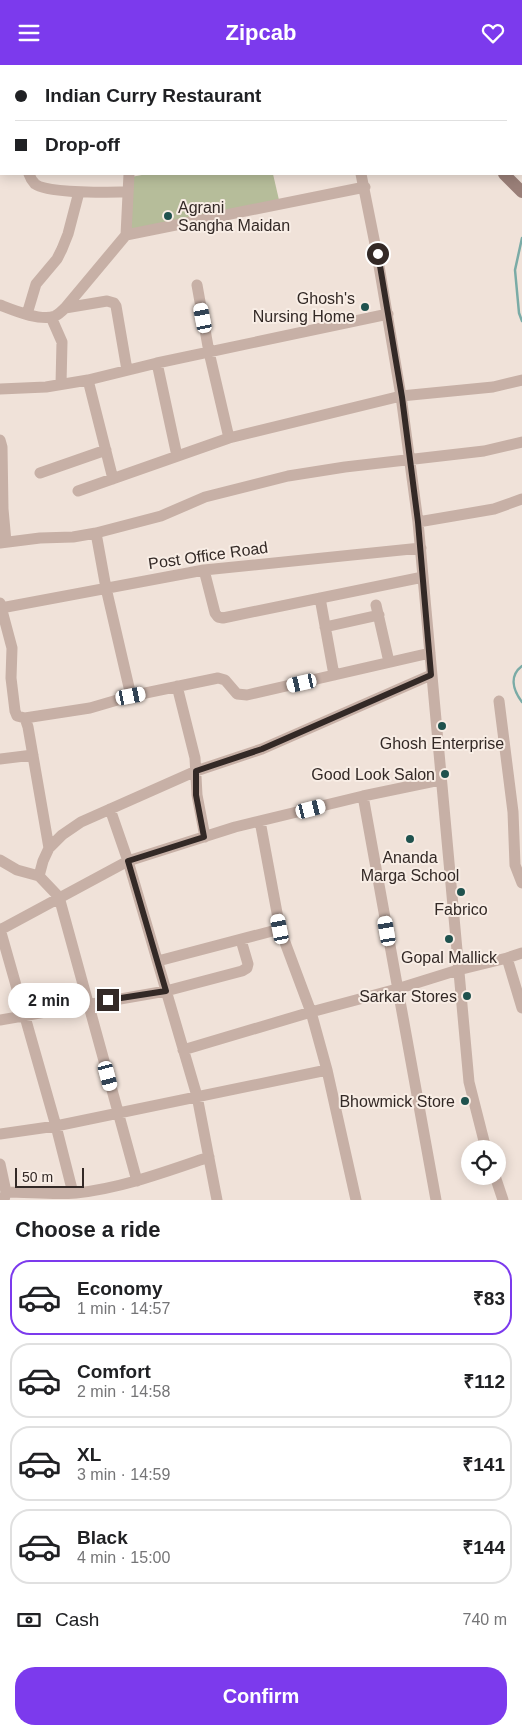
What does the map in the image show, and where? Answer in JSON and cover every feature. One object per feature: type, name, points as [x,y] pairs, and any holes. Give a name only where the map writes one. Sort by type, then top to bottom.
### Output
[{"type":"main road","points":[[505,175],[522,192]]},
{"type":"street","points":[[30,175],[36,185],[45,188],[78,192],[128,192]]},
{"type":"street","points":[[0,305],[42,317],[56,316],[65,308],[126,235],[129,175]]},
{"type":"street","points":[[362,175],[402,397],[418,522],[469,1082],[484,1140]]},
{"type":"street","points":[[126,235],[365,187]]},
{"type":"street","points":[[27,314],[36,284],[57,259],[62,249],[68,234],[78,192]]},
{"type":"street","points":[[197,285],[209,352],[229,438]]},
{"type":"street","points":[[65,308],[107,301],[114,303],[127,370]]},
{"type":"street","points":[[0,389],[61,385],[88,380],[157,363],[388,314]]},
{"type":"street","points":[[51,317],[62,341],[61,385]]},
{"type":"street","points":[[157,363],[178,456]]},
{"type":"street","points":[[88,380],[113,479]]},
{"type":"street","points":[[78,491],[229,438],[402,397],[493,387],[522,380]]},
{"type":"street","points":[[0,440],[2,447],[3,543],[96,533],[162,516],[213,495],[288,476],[345,467],[484,451],[522,442]]},
{"type":"street","points":[[40,473],[106,450]]},
{"type":"street","points":[[418,522],[494,509],[522,499]]},
{"type":"street","points":[[96,533],[106,588],[131,696]]},
{"type":"street","name":"Post Office Road","points":[[1,605],[204,570],[421,548]]},
{"type":"street","points":[[204,570],[215,613],[218,617],[223,618],[423,577]]},
{"type":"street","points":[[320,598],[334,675]]},
{"type":"street","points":[[1,605],[12,648],[11,679],[15,711],[17,716],[25,718],[90,707],[131,696],[221,678],[237,694],[247,695],[430,653]]},
{"type":"street","points":[[325,627],[378,610],[388,662]]},
{"type":"street","points":[[39,876],[49,848],[62,835],[81,822],[196,771],[262,749],[431,675]]},
{"type":"street","points":[[177,686],[195,759],[196,795],[204,837]]},
{"type":"street","points":[[499,701],[518,841],[515,865],[522,883]]},
{"type":"street","points":[[25,718],[49,848]]},
{"type":"street","points":[[0,759],[33,755]]},
{"type":"street","points":[[73,1193],[56,1126],[0,930],[128,861],[234,827],[363,796],[440,780]]},
{"type":"street","points":[[363,796],[436,1200]]},
{"type":"street","points":[[110,809],[128,861],[183,1049],[196,1097],[218,1200]]},
{"type":"street","points":[[260,821],[280,929],[311,1012],[327,1070],[356,1200]]},
{"type":"street","points":[[0,860],[17,870],[39,876],[60,897],[137,1181]]},
{"type":"street","points":[[158,961],[280,929]]},
{"type":"street","points":[[0,1020],[88,1003],[166,991],[242,971],[247,968],[248,964],[242,940]]},
{"type":"street","points":[[183,1049],[458,970],[507,959],[522,953]]},
{"type":"street","points":[[507,959],[522,1008]]},
{"type":"street","points":[[0,1134],[56,1126],[327,1070]]},
{"type":"street","points":[[0,1164],[5,1196],[98,1190],[137,1181],[209,1157]]},
{"type":"street","points":[[498,1185],[503,1200]]},
{"type":"green space","name":"Agrani Sangha Maidan","points":[[142,175],[273,175],[279,200],[131,231],[131,177]]},
{"type":"waterway","points":[[522,238],[515,270],[519,313],[522,321]]},
{"type":"waterway","points":[[522,666],[515,674],[514,679],[516,693],[522,702]]},
{"type":"place","name":"Agrani Sangha Maidan","points":[[168,216]]},
{"type":"place","name":"Ghosh's Nursing Home","points":[[365,307]]},
{"type":"place","name":"Ghosh Enterprise","points":[[442,726]]},
{"type":"place","name":"Good Look Salon","points":[[445,774]]},
{"type":"place","name":"Ananda Marga School","points":[[410,839]]},
{"type":"place","name":"Fabrico","points":[[461,892]]},
{"type":"place","name":"Gopal Mallick","points":[[449,939]]},
{"type":"place","name":"Sarkar Stores","points":[[467,996]]},
{"type":"place","name":"Bhowmick Store","points":[[465,1101]]},
{"type":"route","points":[[108,1000],[166,991],[128,861],[204,837],[196,795],[196,771],[262,749],[431,675],[418,522],[402,397],[378,254]]}]
